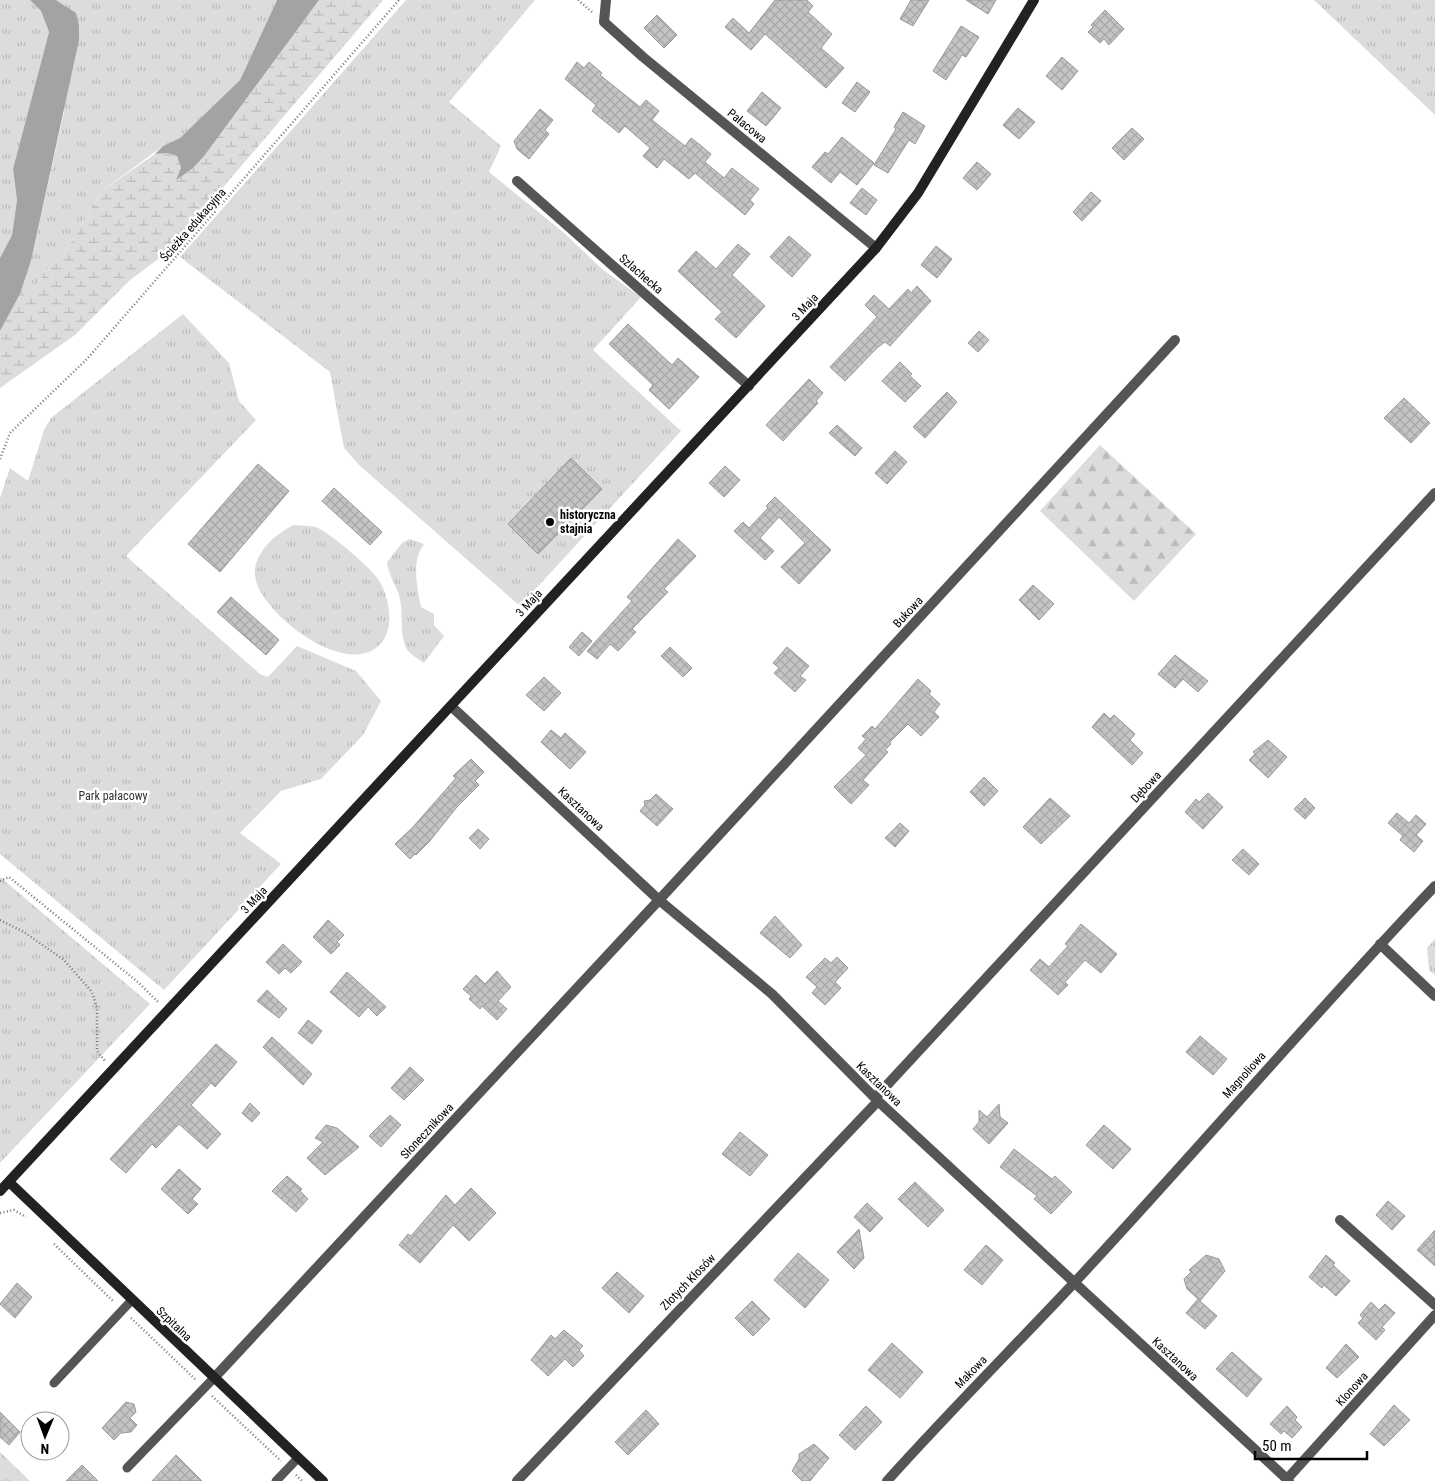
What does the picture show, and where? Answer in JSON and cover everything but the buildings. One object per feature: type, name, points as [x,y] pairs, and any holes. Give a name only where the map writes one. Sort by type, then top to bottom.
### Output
[{"type":"street","points":[[604,22],[606,0]]},
{"type":"street","name":"3 Maja","points":[[0,1191],[876,248],[918,193],[1034,0]]},
{"type":"street","name":"Pałacowa","points":[[604,22],[643,57],[876,248]]},
{"type":"street","name":"Szlachecka","points":[[517,181],[749,386]]},
{"type":"street","name":"Bukowa","points":[[659,900],[1175,340]]},
{"type":"street","name":"Dębowa","points":[[876,1100],[1435,493]]},
{"type":"street","name":"Kasztanowa","points":[[450,706],[469,721],[659,900],[772,994],[876,1100],[1288,1480]]},
{"type":"street","name":"Magnoliowa","points":[[1074,1283],[1380,944],[1435,886]]},
{"type":"street","name":"Słonecznikowa","points":[[213,1379],[659,900]]},
{"type":"street","points":[[1380,944],[1435,996]]},
{"type":"street","name":"Złotych Kłosów","points":[[517,1481],[876,1100]]},
{"type":"street","name":"Szpitalna","points":[[9,1182],[213,1379],[323,1481]]},
{"type":"street","points":[[1340,1220],[1435,1305]]},
{"type":"street","name":"Makowa","points":[[888,1481],[939,1423],[1074,1283]]},
{"type":"street","name":"Klonowa","points":[[1288,1480],[1435,1315]]},
{"type":"lane","points":[[54,1383],[132,1301]]},
{"type":"lane","points":[[128,1468],[213,1379]]},
{"type":"lane","points":[[276,1481],[298,1458]]},
{"type":"path","name":"Ścieżka edukacyjna","points":[[0,459],[10,433],[87,359],[399,0]]},
{"type":"path","points":[[578,0],[604,22]]},
{"type":"path","points":[[0,881],[9,878],[139,983],[167,1011]]},
{"type":"path","points":[[0,920],[24,932],[64,960],[92,992],[97,1008],[97,1051],[112,1070]]},
{"type":"path","points":[[0,1213],[14,1210],[32,1223]]},
{"type":"path","points":[[53,1243],[302,1481]]},
{"type":"green space","points":[[0,0],[30,0],[41,11],[49,32],[13,169],[17,200],[12,235],[0,258]]},
{"type":"green space","points":[[56,0],[277,0],[240,80],[180,138],[163,146],[103,190],[68,247],[44,273],[33,291],[20,294],[31,261],[64,112],[66,6]]},
{"type":"green space","points":[[319,0],[383,0],[168,252],[130,280],[75,335],[0,388],[0,331],[20,294],[33,291],[44,273],[68,247],[103,190],[155,154],[168,153],[177,156],[181,168],[177,179],[192,169]]},
{"type":"green space","points":[[406,0],[535,0],[449,102],[501,146],[489,172],[563,232],[602,269],[641,297],[593,350],[681,431],[520,606],[359,465],[344,448],[330,372],[180,257]]},
{"type":"green space","points":[[1314,0],[1435,0],[1435,115]]},
{"type":"green space","name":"Park pałacowy","points":[[183,314],[229,363],[239,401],[256,420],[126,556],[260,674],[268,677],[297,646],[356,671],[381,701],[363,735],[321,779],[281,791],[240,833],[281,864],[164,990],[0,854],[0,498],[10,468],[28,481],[44,430],[51,418]]},
{"type":"green space","points":[[1100,445],[1196,534],[1134,601],[1040,511]]},
{"type":"green space","points":[[294,525],[314,527],[326,532],[360,560],[378,579],[386,597],[389,627],[381,644],[373,650],[358,654],[341,653],[324,647],[289,625],[264,597],[257,584],[255,574],[259,556],[278,534]]},
{"type":"green space","points":[[410,539],[424,544],[417,558],[416,566],[421,607],[434,614],[434,625],[444,636],[424,663],[406,648],[400,602],[387,562],[403,542]]},
{"type":"green space","points":[[0,877],[150,1004],[0,1163]]},
{"type":"green space","points":[[1435,939],[1435,975],[1429,970],[1427,948]]},
{"type":"green space","points":[[0,1452],[30,1481],[0,1481]]},
{"type":"shaded area","points":[[30,0],[56,0],[76,13],[79,26],[79,40],[31,261],[20,294],[0,331],[0,258],[12,235],[17,200],[13,169],[49,32],[41,11]]},
{"type":"shaded area","points":[[277,0],[319,0],[204,156],[192,169],[176,180],[181,168],[177,156],[168,153],[155,154],[163,146],[180,138],[240,80]]},
{"type":"place","name":"historyczna stajnia","points":[[550,522]]}]
